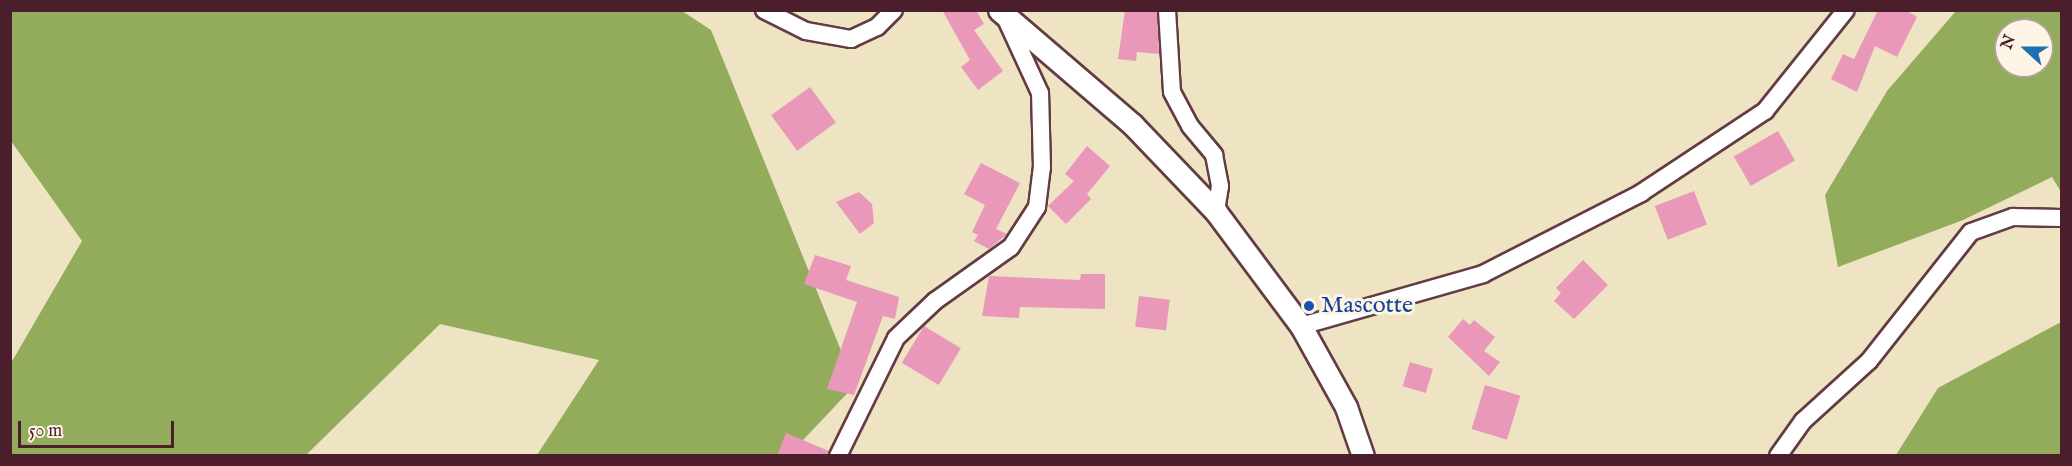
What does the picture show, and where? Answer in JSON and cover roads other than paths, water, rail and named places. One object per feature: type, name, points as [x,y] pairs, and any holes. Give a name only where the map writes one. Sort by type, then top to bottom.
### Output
[{"type":"street","points":[[764,10],[806,31],[851,39],[877,27],[894,10]]},
{"type":"street","points":[[1167,10],[1172,92],[1190,126],[1214,155],[1220,186],[1216,212]]},
{"type":"street","points":[[1301,326],[1483,274],[1641,193],[1765,111],[1846,10]]},
{"type":"street","points":[[1002,13],[1133,125],[1216,212],[1301,326],[1346,407],[1363,456]]},
{"type":"street","points":[[838,456],[896,338],[935,301],[1011,247],[1037,207],[1040,93],[1002,13]]},
{"type":"street","points":[[1778,456],[1803,421],[1869,361],[1971,232],[2013,217],[2061,218]]},
{"type":"place","name":"Mascotte","points":[[1309,306]]}]
